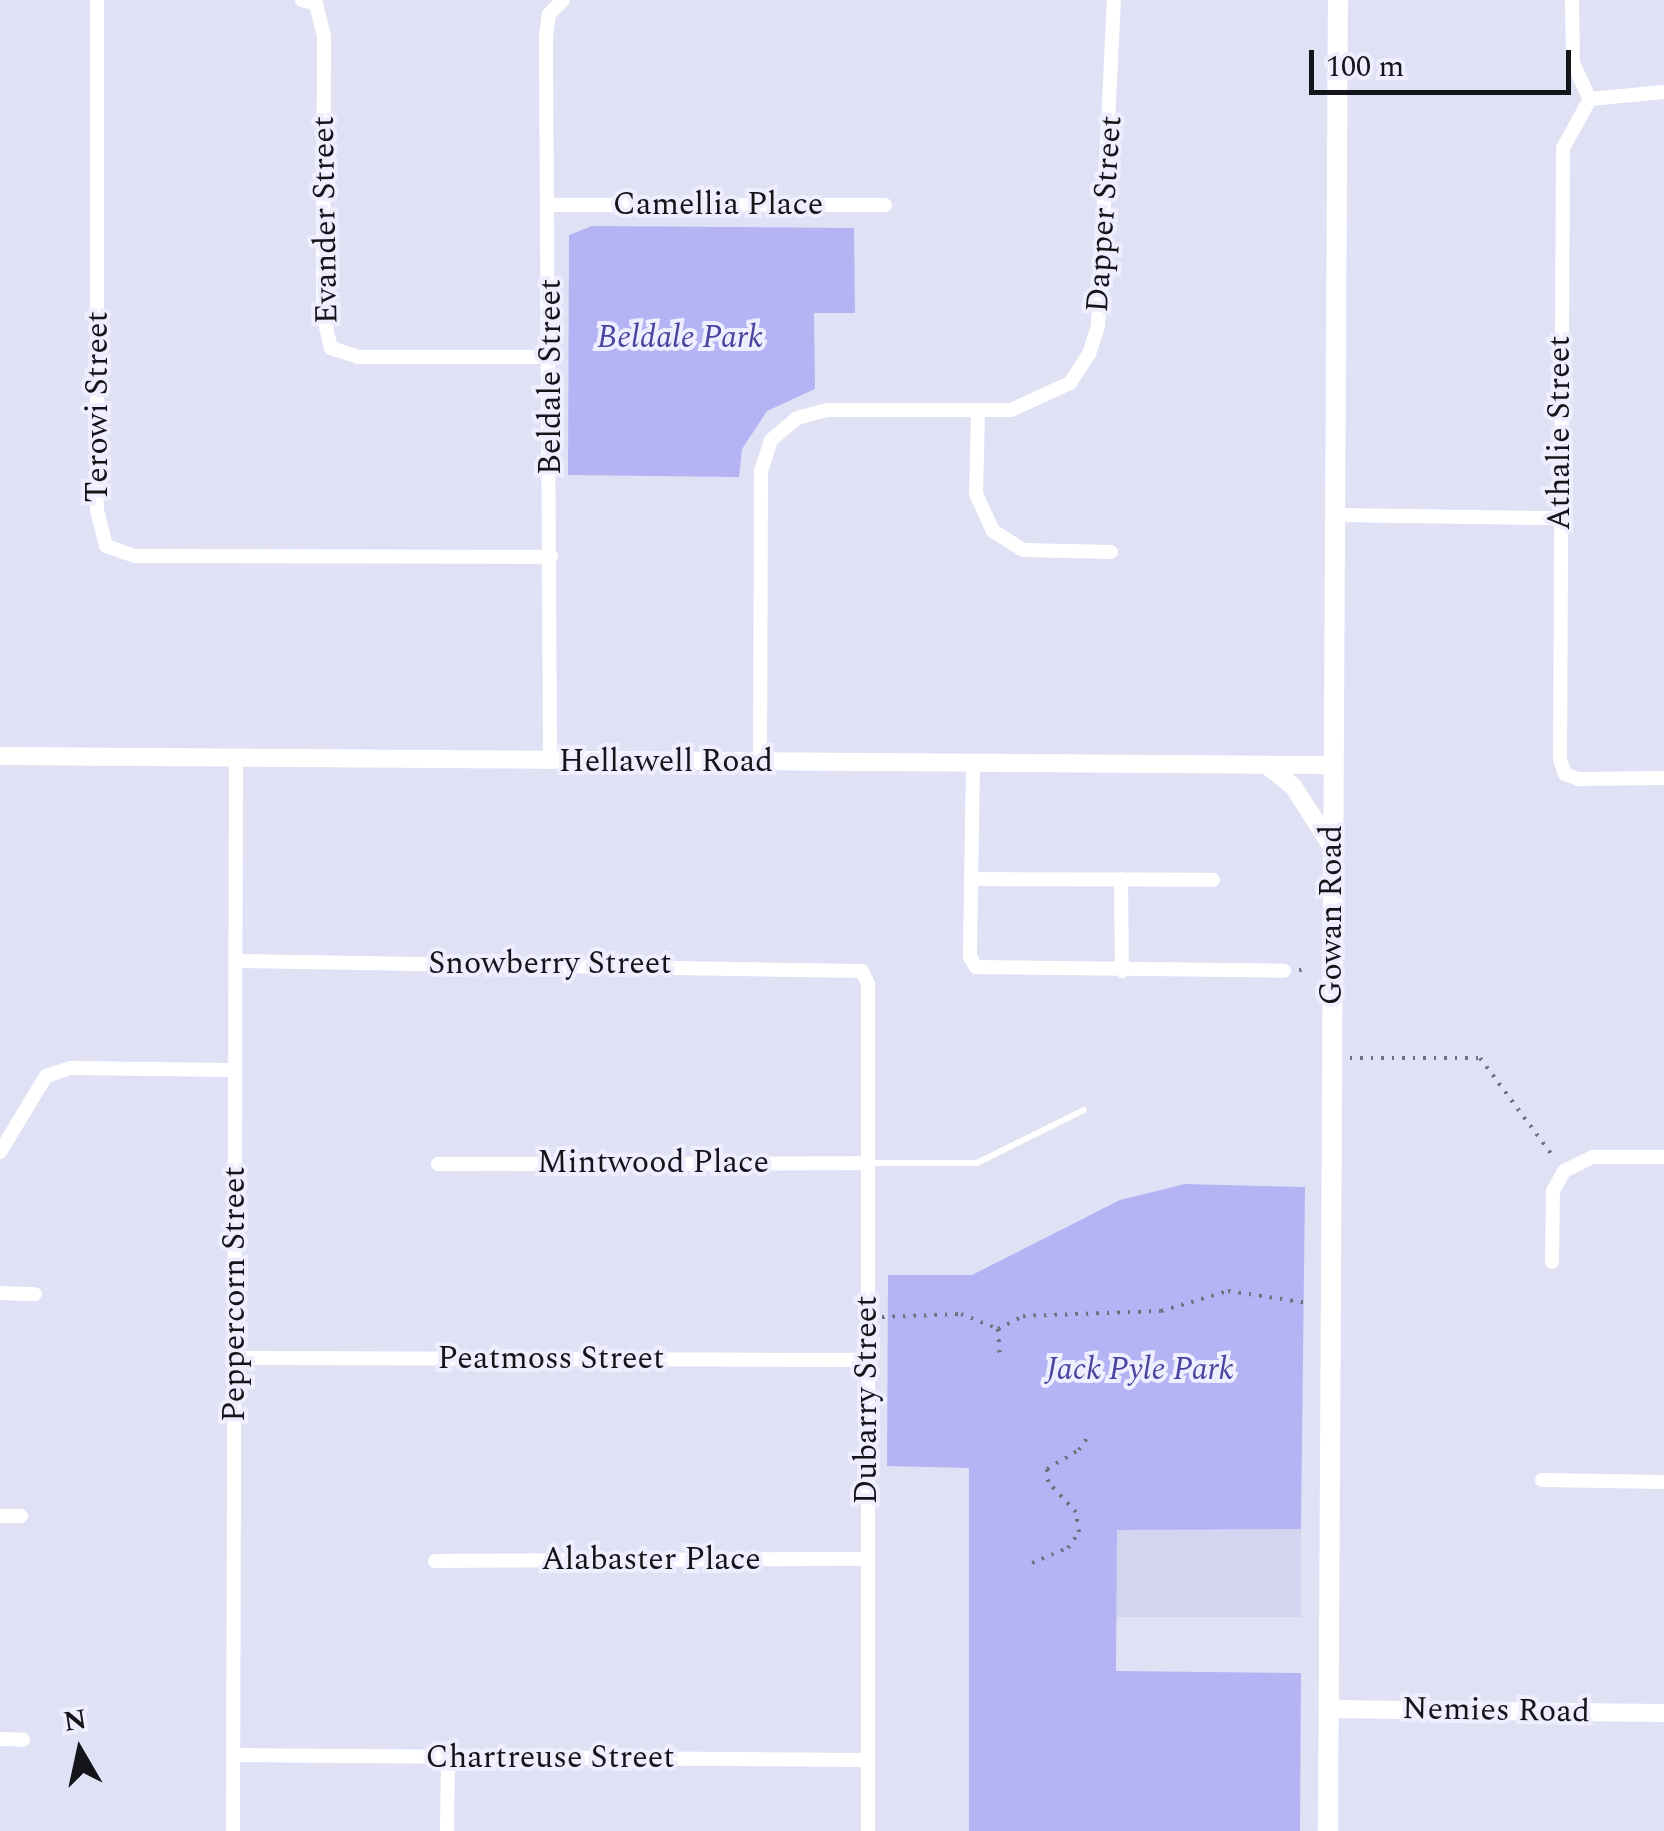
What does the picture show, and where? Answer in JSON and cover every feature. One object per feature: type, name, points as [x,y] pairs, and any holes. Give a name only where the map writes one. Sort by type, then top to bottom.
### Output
[{"type":"main road","name":"Gowan Road","points":[[1328,1831],[1338,0]]},
{"type":"street","name":"Terowi Street","points":[[97,0],[97,510],[106,546],[135,556],[551,557]]},
{"type":"street","name":"Evander Street","points":[[302,0],[316,4],[324,37],[323,314],[331,348],[358,358],[552,357]]},
{"type":"street","name":"Beldale Street","points":[[550,761],[552,357],[546,37],[548,14],[563,0]]},
{"type":"street","name":"Dapper Street","points":[[760,762],[761,471],[771,440],[797,418],[827,410],[978,413],[1046,399],[1070,382],[1089,354],[1098,326],[1114,0]]},
{"type":"street","points":[[1572,0],[1573,64],[1590,99],[1664,92]]},
{"type":"street","name":"Athalie Street","points":[[1590,99],[1563,148],[1560,518],[1565,774],[1664,778]]},
{"type":"street","name":"Camellia Place","points":[[551,205],[885,204]]},
{"type":"street","points":[[978,413],[976,494],[993,531],[1024,550],[1111,552]]},
{"type":"street","points":[[1336,515],[1560,518]]},
{"type":"street","name":"Hellawell Road","points":[[0,756],[1332,765]]},
{"type":"street","name":"Peppercorn Street","points":[[233,1831],[236,758]]},
{"type":"street","points":[[973,762],[970,957],[976,967],[1284,971]]},
{"type":"street","points":[[1266,764],[1293,786],[1332,847]]},
{"type":"street","points":[[971,879],[1213,880]]},
{"type":"street","points":[[1121,880],[1122,971]]},
{"type":"street","name":"Snowberry Street","points":[[236,961],[862,971]]},
{"type":"street","name":"Dubarry Street","points":[[862,971],[868,984],[868,1831]]},
{"type":"street","points":[[0,1152],[46,1076],[71,1068],[235,1070]]},
{"type":"street","points":[[1552,1262],[1552,1191],[1564,1170],[1593,1158],[1664,1157]]},
{"type":"street","name":"Mintwood Place","points":[[438,1164],[868,1163]]},
{"type":"street","points":[[0,1293],[35,1294]]},
{"type":"street","name":"Peatmoss Street","points":[[235,1358],[867,1360]]},
{"type":"street","points":[[1542,1480],[1664,1482]]},
{"type":"street","points":[[0,1516],[21,1516]]},
{"type":"street","name":"Alabaster Place","points":[[436,1561],[866,1559]]},
{"type":"street","name":"Nemies Road","points":[[1329,1709],[1664,1713]]},
{"type":"street","points":[[0,1739],[23,1740]]},
{"type":"street","name":"Chartreuse Street","points":[[234,1755],[867,1760]]},
{"type":"street","points":[[448,1758],[448,1831]]},
{"type":"lane","points":[[868,1163],[978,1164],[1084,1110]]},
{"type":"path","points":[[1332,1058],[1480,1058],[1564,1170]]},
{"type":"path","points":[[998,1330],[1023,1316],[1161,1311],[1228,1291],[1308,1303]]},
{"type":"path","points":[[868,1318],[961,1314],[998,1330]]},
{"type":"path","points":[[998,1330],[1000,1359]]},
{"type":"path","points":[[1032,1563],[1068,1548],[1079,1532],[1076,1512],[1048,1482],[1047,1468],[1079,1450],[1086,1438]]},
{"type":"shaded area","points":[[1301,1529],[1301,1617],[1116,1617],[1117,1530]]},
{"type":"green space","name":"Beldale Park","points":[[592,226],[854,228],[855,313],[814,313],[815,389],[767,411],[742,449],[739,477],[568,475],[569,235]]},
{"type":"green space","name":"Jack Pyle Park","points":[[1185,1184],[1305,1187],[1301,1529],[1117,1530],[1116,1671],[1301,1673],[1300,1831],[969,1831],[969,1468],[887,1466],[888,1275],[972,1275],[1120,1200]]}]
